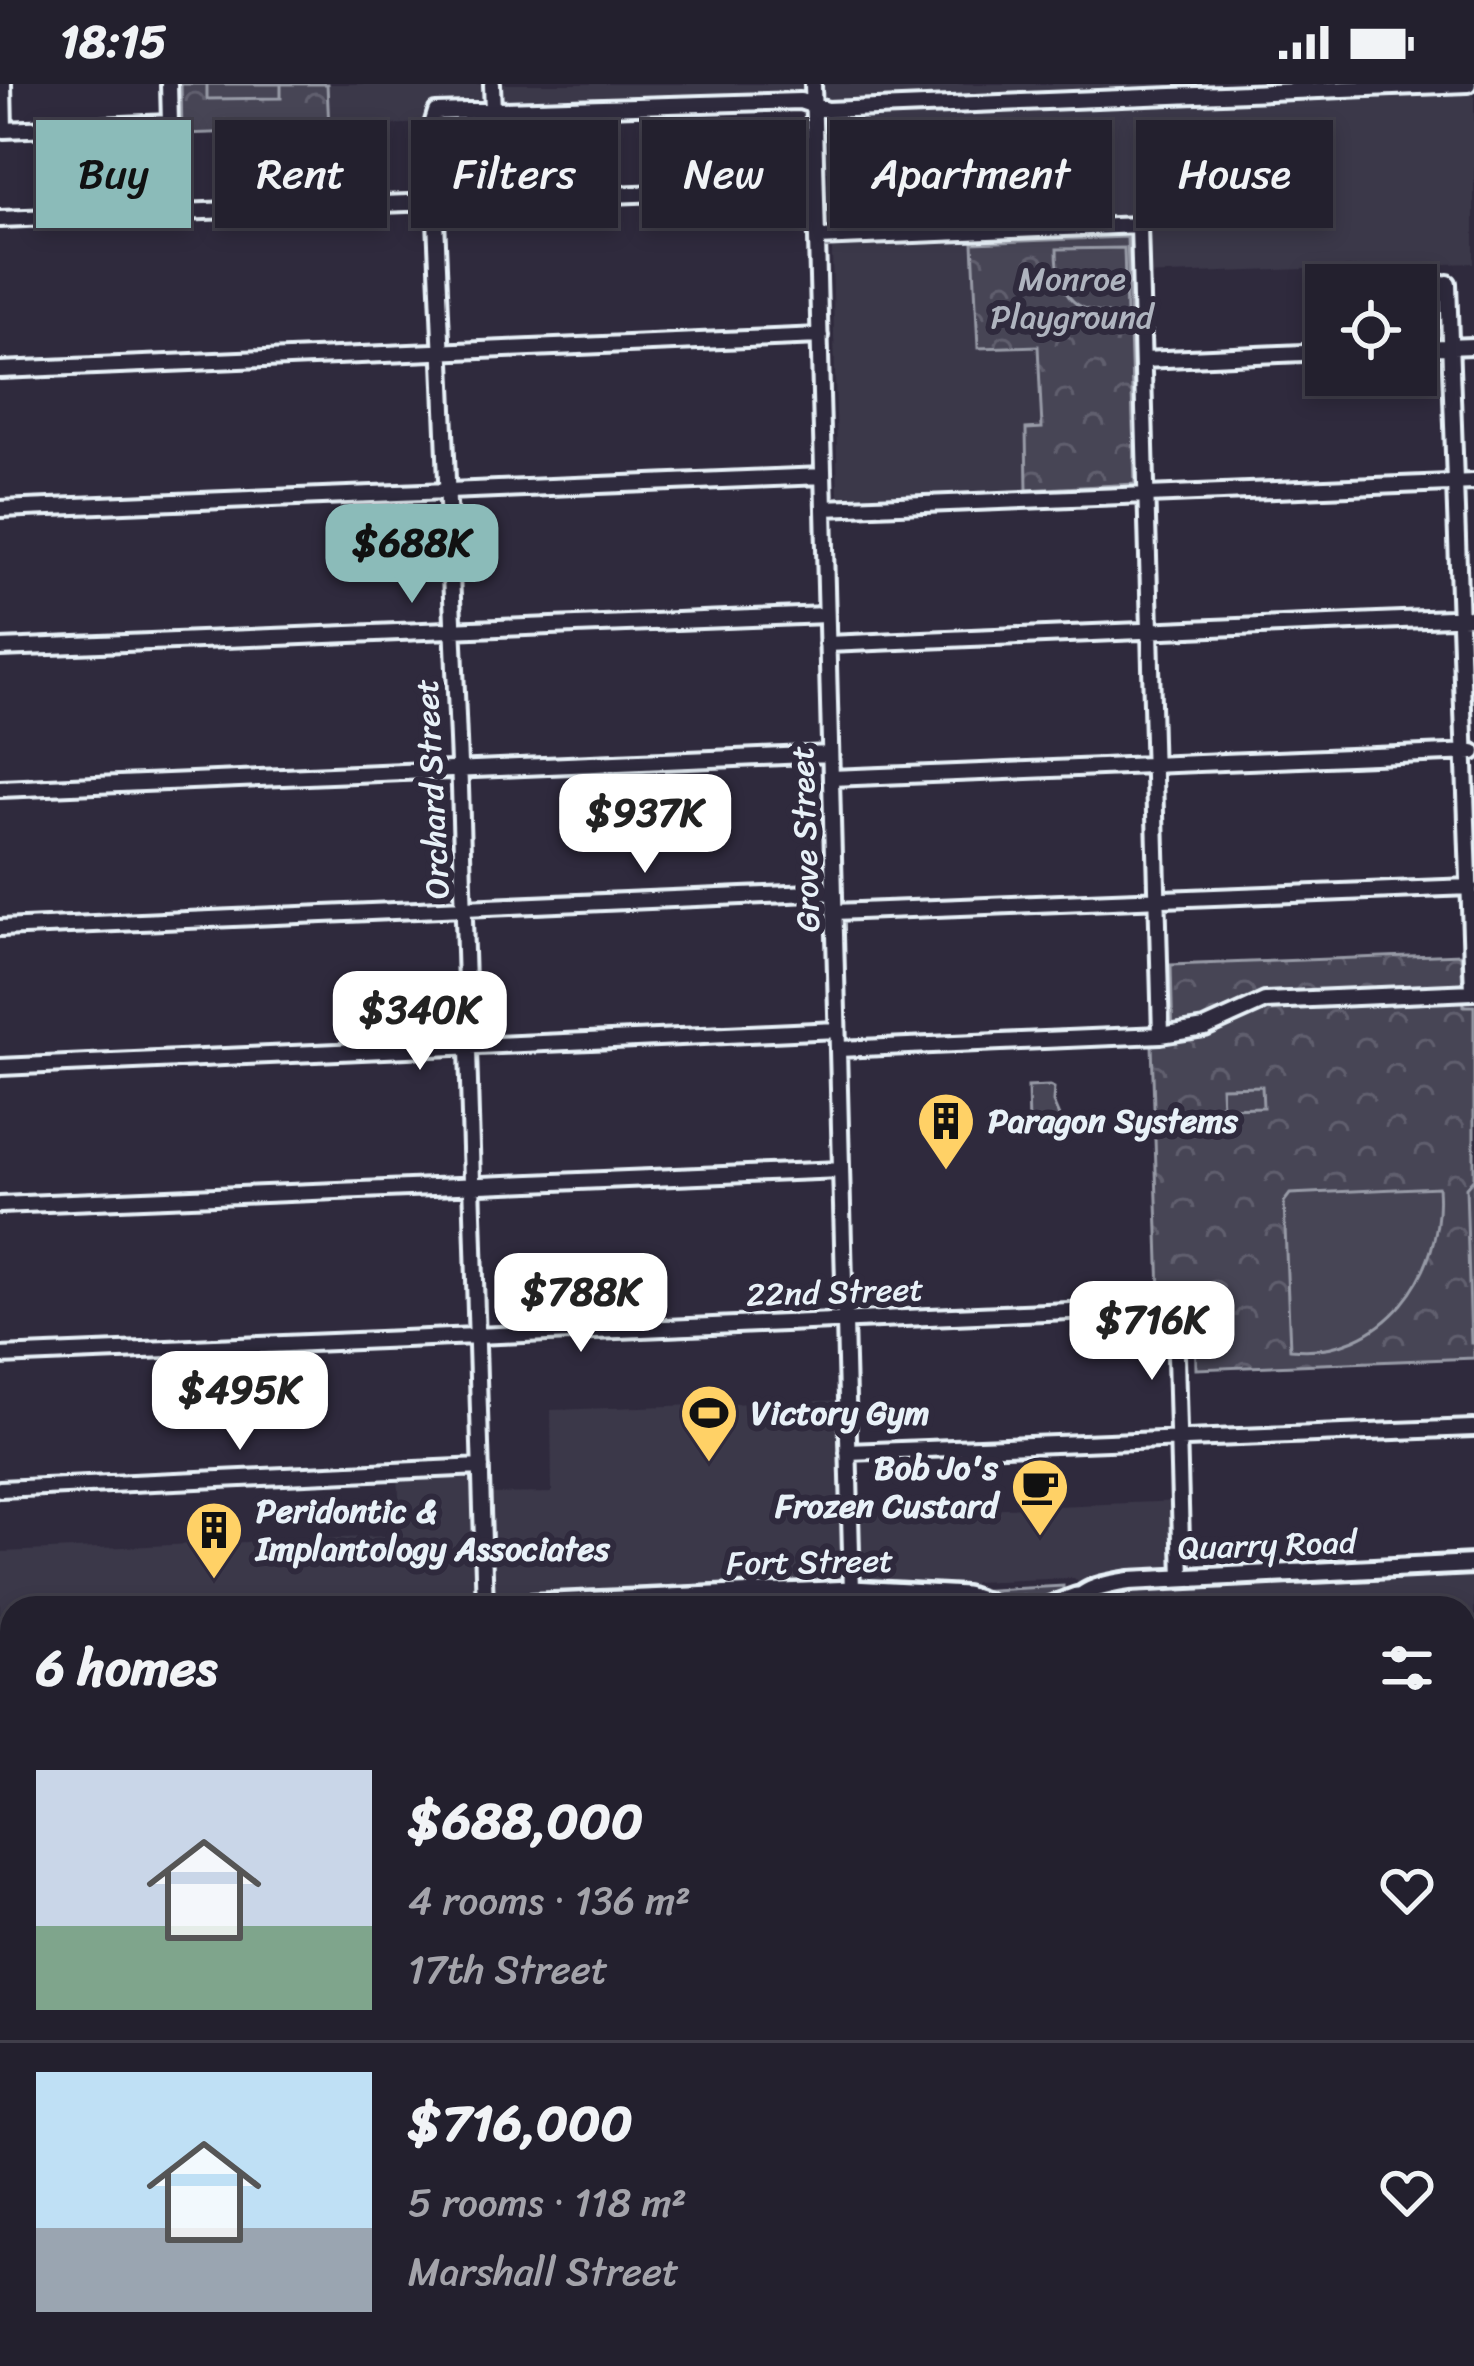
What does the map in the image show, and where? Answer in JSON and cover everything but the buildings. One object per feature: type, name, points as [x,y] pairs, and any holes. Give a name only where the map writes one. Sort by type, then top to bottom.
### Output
[{"type":"main road","name":"Fort Street","points":[[785,1596],[852,1592],[927,1596]]},
{"type":"street","points":[[2,86],[4,130],[170,123],[170,84]]},
{"type":"street","points":[[492,84],[493,111],[800,101],[827,110],[1468,84]]},
{"type":"street","name":"Grove Street","points":[[813,84],[852,1592]]},
{"type":"street","name":"Orchard Street","points":[[434,120],[436,112],[493,111]]},
{"type":"street","points":[[618,195],[815,187]]},
{"type":"street","points":[[0,219],[411,203]]},
{"type":"street","points":[[817,238],[1139,225],[1161,1034]]},
{"type":"street","name":"Orchard Street","points":[[437,228],[474,1185],[483,1596]]},
{"type":"street","points":[[838,1049],[1161,1034],[1205,1028],[1265,1001],[1473,992],[1467,617],[1455,482],[1448,283]]},
{"type":"street","points":[[0,370],[820,337]]},
{"type":"street","points":[[1437,347],[1474,346]]},
{"type":"street","points":[[1143,360],[1305,353]]},
{"type":"street","points":[[0,509],[823,476]]},
{"type":"street","points":[[824,508],[1474,482]]},
{"type":"street","points":[[0,648],[826,615]]},
{"type":"street","points":[[827,644],[1467,617]]},
{"type":"street","points":[[831,778],[1470,752]]},
{"type":"street","points":[[0,789],[830,754]]},
{"type":"street","points":[[834,912],[1470,887]]},
{"type":"street","points":[[0,928],[834,892]]},
{"type":"street","points":[[0,1066],[837,1030]]},
{"type":"street","points":[[0,1205],[841,1170]]},
{"type":"street","name":"22nd Street","points":[[0,1356],[844,1317],[1169,1309],[1175,1318],[1178,1440]]},
{"type":"street","points":[[848,1452],[1474,1428]]},
{"type":"street","points":[[1178,1440],[1182,1579]]},
{"type":"street","points":[[0,1489],[481,1467]]},
{"type":"street","name":"Quarry Road","points":[[1085,1596],[1103,1585],[1474,1564]]},
{"type":"shaded area","points":[[327,84],[1474,84],[1474,263],[1305,264],[1305,269],[1141,275],[1140,228],[1333,228],[1333,120],[1136,120],[1136,226],[1127,225],[1127,237],[974,243],[978,347],[1038,345],[1042,429],[1026,430],[1027,490],[838,497],[831,228],[1112,228],[1112,120],[830,120],[830,171],[815,171],[813,105],[436,112],[425,120],[387,125],[387,120],[329,120]]},
{"type":"shaded area","points":[[847,1400],[851,1514],[1180,1501],[1182,1578],[1474,1564],[1474,1596],[1084,1596],[1088,1592],[1074,1578],[974,1582],[966,1596],[0,1596],[0,1552],[389,1536],[400,1524],[398,1471],[481,1467],[482,1494],[552,1493],[551,1410]]},
{"type":"green space","points":[[181,84],[327,84],[329,120],[215,120],[215,133],[191,134],[191,120],[182,120]]},
{"type":"green space","points":[[207,84],[281,84],[281,98],[207,99]]},
{"type":"green space","name":"Monroe Playground","points":[[1127,237],[1135,484],[1027,490],[1026,429],[1042,428],[1038,346],[978,348],[973,243]]},
{"type":"green space","points":[[1124,248],[1126,315],[1095,312],[1073,301],[1061,281],[1057,249]]},
{"type":"green space","points":[[1461,954],[1464,1006],[1474,1006],[1474,1358],[1196,1369],[1194,1294],[1160,1294],[1152,1044],[1173,1042],[1171,965]]},
{"type":"green space","points":[[1262,1086],[1263,1107],[1222,1108],[1221,1087]]},
{"type":"green space","points":[[1028,1087],[1054,1088],[1053,1102],[1061,1121],[1029,1126]]},
{"type":"green space","points":[[1474,1178],[1474,1343],[1471,1343],[1466,1187]]},
{"type":"green space","points":[[1438,1187],[1431,1250],[1402,1304],[1354,1340],[1324,1348],[1290,1349],[1284,1202],[1290,1194]]},
{"type":"green space","points":[[1063,1586],[1061,1596],[987,1596],[974,1591]]},
{"type":"place","name":"Paragon Systems","points":[[946,1172]]},
{"type":"place","name":"Victory Gym","points":[[709,1464]]},
{"type":"place","name":"Bob Jo's Frozen Custard","points":[[1040,1538]]},
{"type":"place","name":"Peridontic & Implantology Associates","points":[[214,1581]]}]
